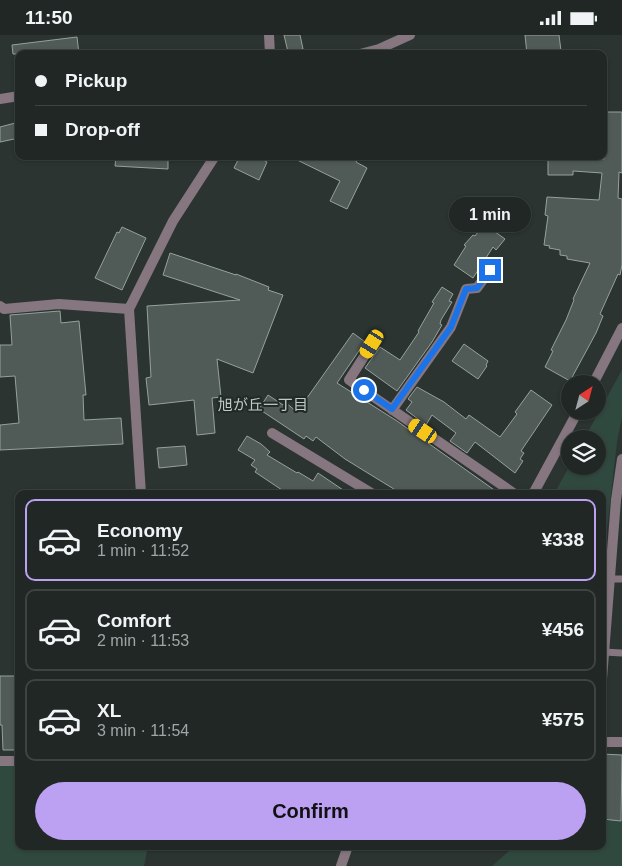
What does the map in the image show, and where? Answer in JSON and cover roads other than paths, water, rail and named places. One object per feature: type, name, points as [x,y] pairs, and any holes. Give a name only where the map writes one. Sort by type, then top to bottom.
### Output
[{"type":"street","points":[[269,35],[270,50]]},
{"type":"street","points":[[375,50],[410,35]]},
{"type":"street","points":[[0,99],[15,97]]},
{"type":"street","points":[[141,490],[129,309],[173,221],[212,160]]},
{"type":"street","points":[[392,409],[451,327],[466,289],[477,288],[490,270]]},
{"type":"street","points":[[0,306],[4,309],[59,304],[129,309]]},
{"type":"street","points":[[598,375],[622,330]]},
{"type":"street","points":[[372,344],[349,380],[509,490]]},
{"type":"street","points":[[535,490],[573,420]]},
{"type":"street","points":[[272,433],[367,490]]},
{"type":"street","points":[[606,628],[622,459]]},
{"type":"street","points":[[606,741],[622,742]]},
{"type":"street","points":[[0,761],[15,761]]},
{"type":"street","points":[[341,866],[347,850]]},
{"type":"lane","points":[[610,579],[622,579]]},
{"type":"lane","points":[[606,652],[622,653]]},
{"type":"district","name":"旭が丘一丁目","points":[[263,405]]}]
